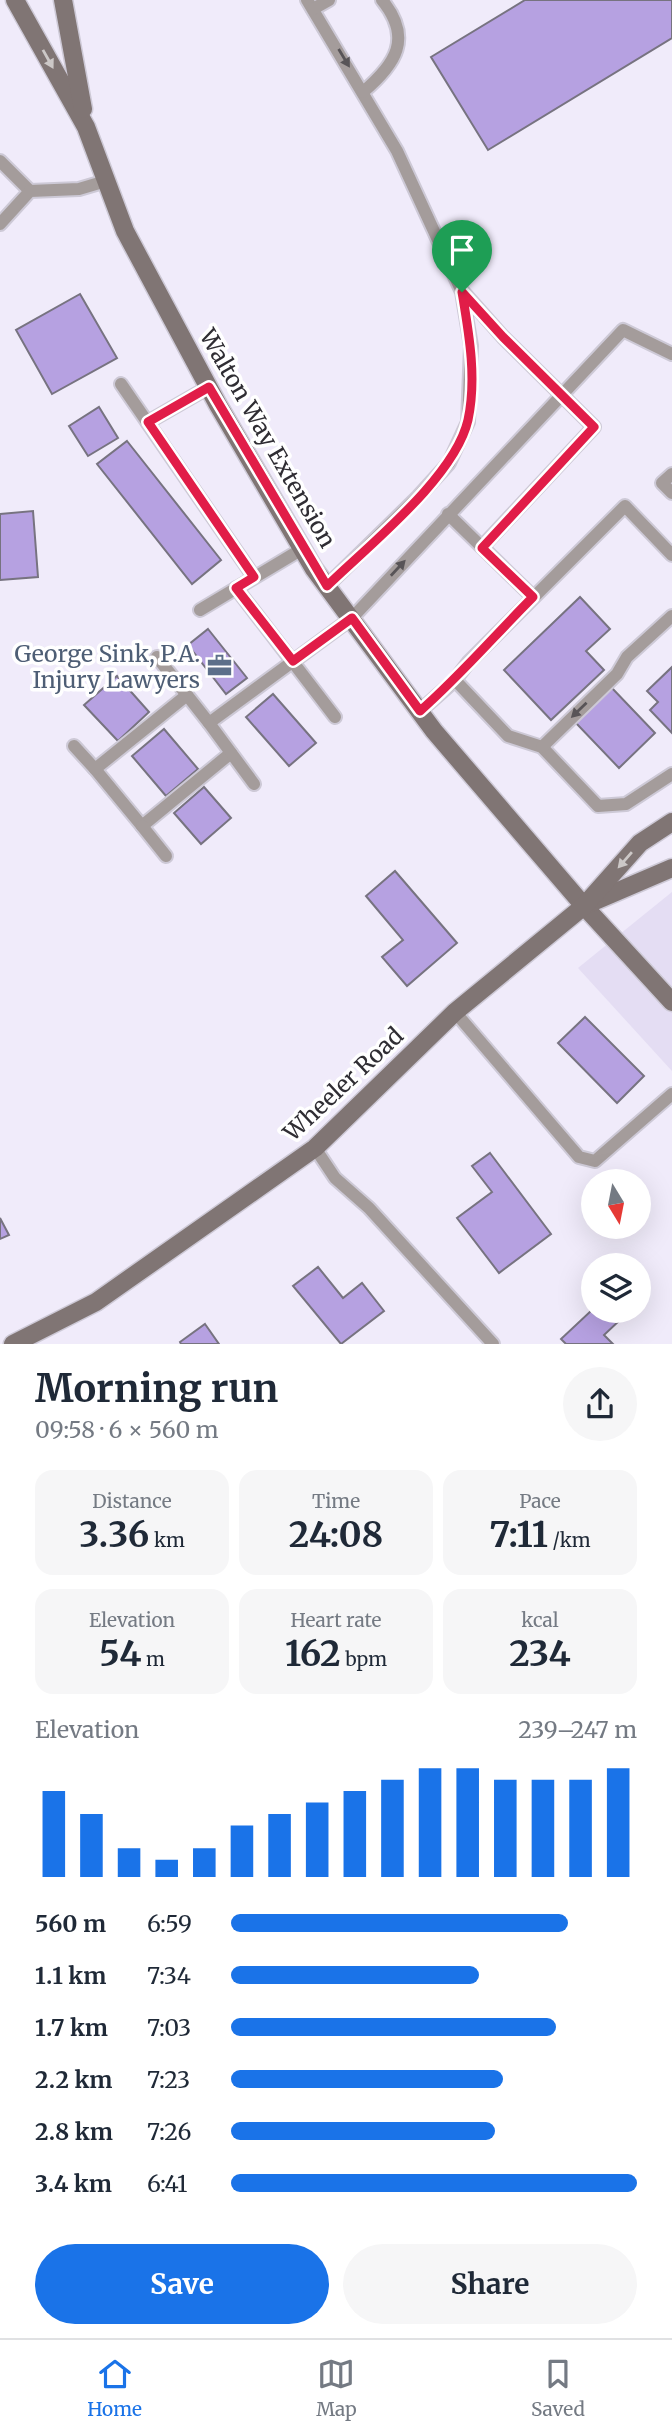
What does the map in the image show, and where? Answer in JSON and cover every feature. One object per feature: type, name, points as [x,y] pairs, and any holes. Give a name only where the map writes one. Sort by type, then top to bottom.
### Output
[{"type":"main road","points":[[15,0],[86,127]]},
{"type":"main road","points":[[63,0],[86,127]]},
{"type":"main road","name":"Walton Way Extension","points":[[86,127],[125,231],[209,387],[302,548],[327,586],[420,711],[584,906],[672,1002]]},
{"type":"main road","name":"Wheeler Road","points":[[13,1344],[96,1302],[315,1148],[455,1012],[584,906],[640,843],[672,822]]},
{"type":"main road","name":"Wheeler Road","points":[[584,906],[672,868]]},
{"type":"lane","points":[[327,586],[449,463],[468,422],[471,388],[471,346],[462,292],[397,151],[310,4],[329,0]]},
{"type":"lane","points":[[363,92],[396,55],[399,28],[382,0]]},
{"type":"lane","points":[[0,160],[30,191]]},
{"type":"lane","points":[[0,224],[30,191],[79,189],[106,181]]},
{"type":"lane","points":[[462,292],[503,337],[594,427],[482,548]]},
{"type":"lane","points":[[209,723],[352,618],[623,330],[672,354]]},
{"type":"lane","points":[[121,384],[254,577]]},
{"type":"lane","points":[[148,422],[209,387]]},
{"type":"lane","points":[[672,474],[663,483],[672,493]]},
{"type":"lane","points":[[420,711],[455,680],[468,663],[625,506],[672,555]]},
{"type":"lane","points":[[448,514],[533,597]]},
{"type":"lane","points":[[200,610],[302,548]]},
{"type":"lane","points":[[236,588],[335,717]]},
{"type":"lane","points":[[542,747],[617,674],[627,657],[672,616]]},
{"type":"lane","points":[[157,657],[254,784]]},
{"type":"lane","points":[[455,680],[508,736],[542,747],[598,806],[626,804],[672,774]]},
{"type":"lane","points":[[95,769],[187,695]]},
{"type":"lane","points":[[74,746],[166,856]]},
{"type":"lane","points":[[142,826],[231,753]]},
{"type":"lane","points":[[455,1012],[579,1157],[595,1161],[672,1094]]},
{"type":"lane","points":[[315,1148],[335,1178],[369,1209],[493,1344]]},
{"type":"shaded area","points":[[672,892],[672,1071],[578,968]]},
{"type":"building","points":[[525,0],[672,0],[672,38],[488,150],[431,57]]},
{"type":"building","points":[[80,294],[117,358],[52,394],[16,330]]},
{"type":"building","points":[[99,407],[118,438],[88,456],[69,426]]},
{"type":"building","points":[[127,441],[221,560],[192,584],[97,464]]},
{"type":"building","points":[[33,511],[38,577],[0,580],[0,514]]},
{"type":"building","points":[[580,597],[610,629],[586,651],[604,670],[551,720],[504,670]]},
{"type":"building","points":[[208,629],[247,678],[226,694],[188,645]]},
{"type":"building","points":[[672,667],[672,733],[650,710],[658,702],[647,691]]},
{"type":"building","points":[[117,676],[149,712],[118,741],[84,705]]},
{"type":"building","points":[[611,687],[655,733],[619,768],[575,722]]},
{"type":"building","points":[[273,694],[316,743],[289,766],[246,717]]},
{"type":"building","points":[[164,729],[198,769],[166,796],[132,756]]},
{"type":"building","points":[[204,787],[231,818],[201,844],[174,813]]},
{"type":"building","points":[[395,871],[457,943],[407,986],[382,957],[403,940],[366,896]]},
{"type":"building","points":[[585,1017],[644,1076],[617,1103],[558,1043]]},
{"type":"building","points":[[490,1153],[551,1234],[499,1273],[457,1218],[492,1192],[472,1166]]},
{"type":"building","points":[[0,1218],[9,1235],[0,1239]]},
{"type":"building","points":[[318,1267],[343,1298],[362,1283],[384,1311],[341,1344],[293,1286]]},
{"type":"building","points":[[581,1320],[581,1323],[617,1323],[604,1335],[613,1344],[566,1344],[561,1339]]},
{"type":"building","points":[[205,1324],[219,1344],[181,1344],[180,1342]]},
{"type":"place","name":"George Sink, P.A. Injury Lawyers","points":[[220,666]]},
{"type":"route","points":[[462,292],[503,337],[594,427],[482,548],[533,597],[468,663],[455,680],[420,711],[352,618],[293,661],[236,588],[254,577],[148,422],[209,387],[314,569],[327,586],[449,463],[468,422],[471,346],[462,292]]}]
